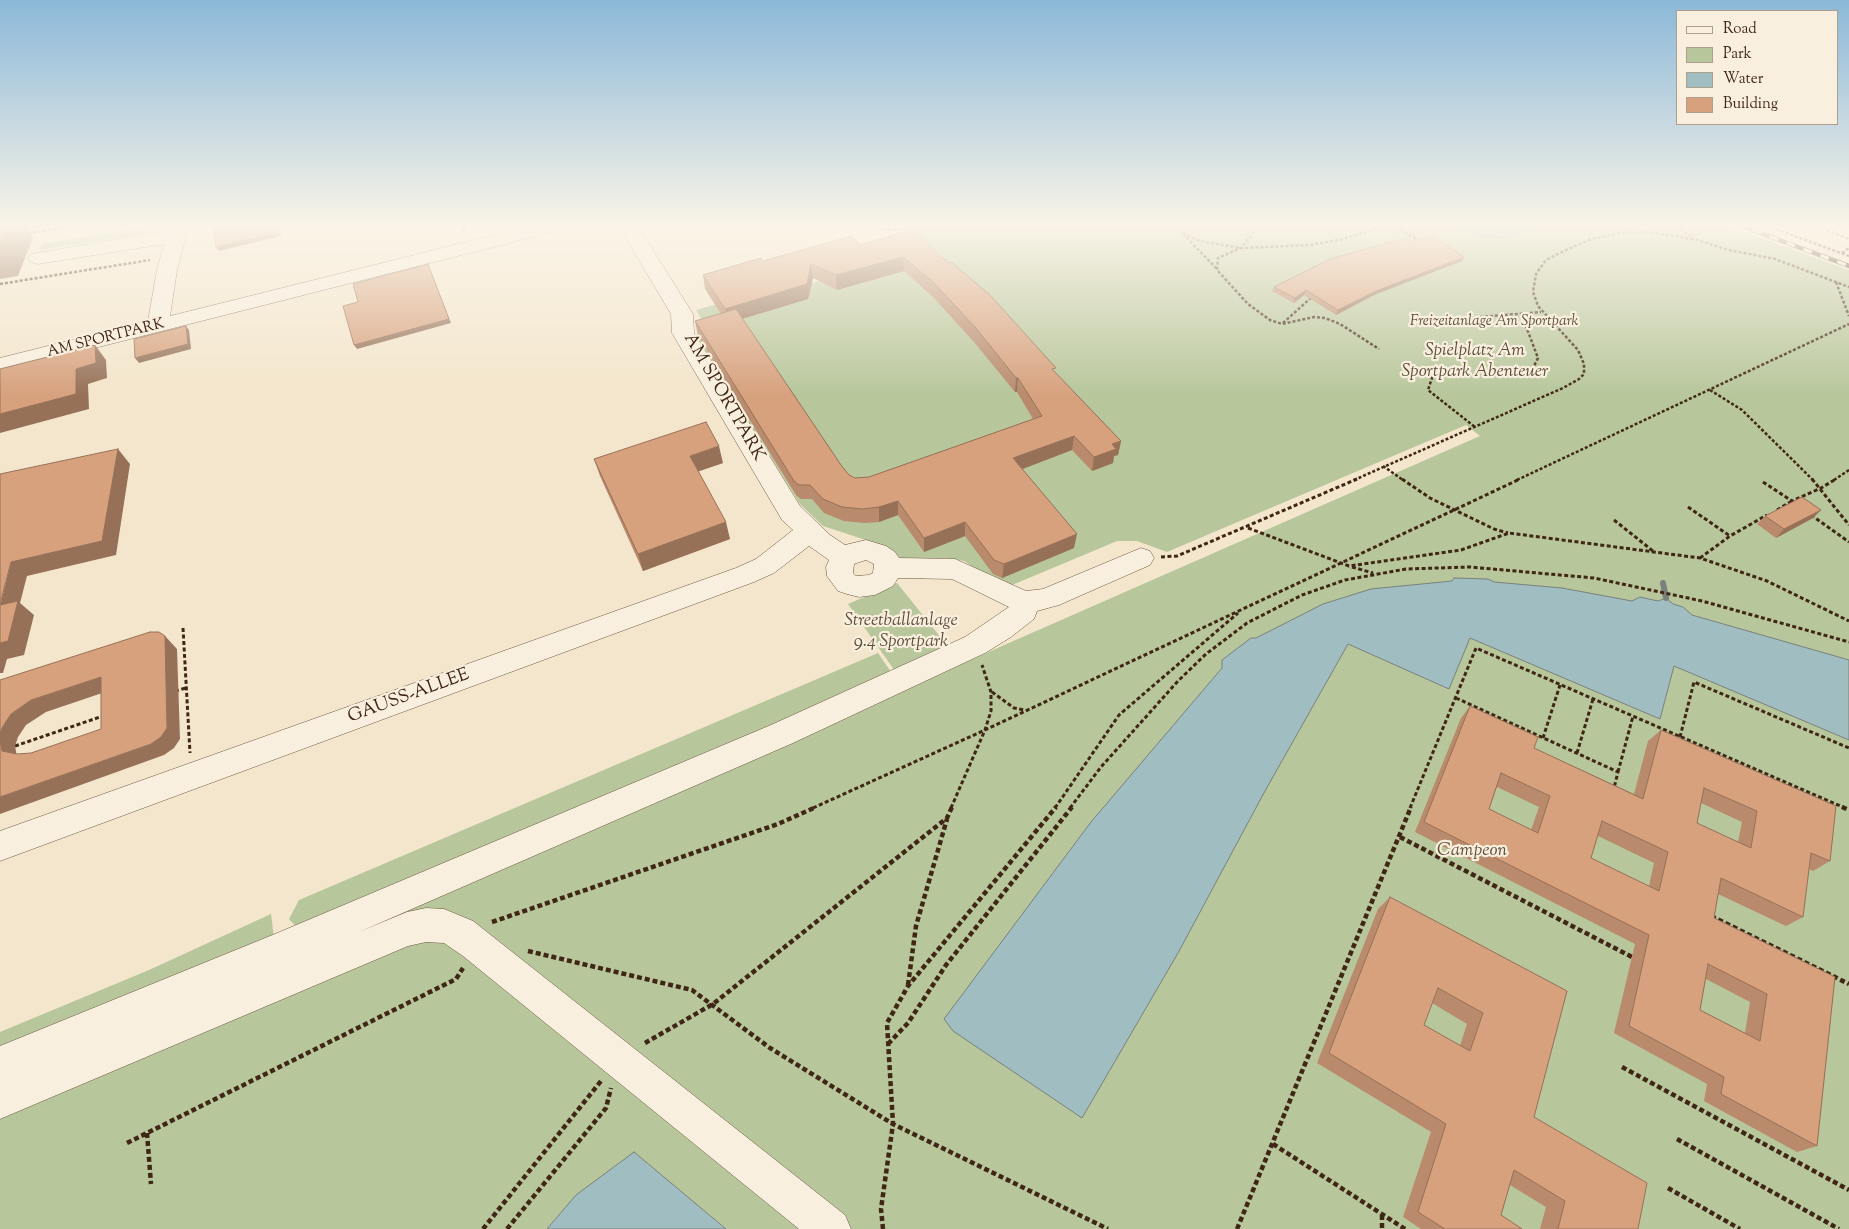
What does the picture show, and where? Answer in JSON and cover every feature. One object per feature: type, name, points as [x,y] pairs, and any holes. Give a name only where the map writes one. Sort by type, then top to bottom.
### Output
[{"type":"street","points":[[158,326],[166,281]]},
{"type":"street","name":"AM SPORTPARK","points":[[0,366],[334,281]]},
{"type":"street","name":"AM SPORTPARK","points":[[662,281],[682,314],[683,333],[791,513],[810,532],[844,557],[839,567],[840,576],[847,584],[859,587],[876,585],[884,579],[888,568],[955,569],[1024,602]]},
{"type":"street","name":"GAUSS-ALLEE","points":[[0,846],[745,575],[765,566],[810,532]]},
{"type":"street","points":[[0,1065],[287,946],[782,734],[975,645],[1001,629],[1024,611],[1024,602],[1049,598],[1141,558]]},
{"type":"street","points":[[0,1100],[407,929],[426,924],[444,926],[468,938],[831,1229]]},
{"type":"path","points":[[0,284],[17,281]]},
{"type":"path","points":[[1227,281],[1248,304],[1270,320],[1282,324],[1314,317],[1325,318],[1340,324],[1379,349]]},
{"type":"path","points":[[1141,558],[1172,557],[1247,528],[1383,466],[1564,388],[1584,374],[1584,364],[1578,350],[1541,312],[1534,292],[1535,281]]},
{"type":"path","points":[[1836,282],[1849,288]]},
{"type":"path","points":[[1836,282],[1849,316]]},
{"type":"path","points":[[1282,324],[1316,293]]},
{"type":"path","points":[[1455,319],[1541,312]]},
{"type":"path","points":[[1517,373],[1533,368],[1538,358],[1521,313]]},
{"type":"path","points":[[127,1143],[456,979],[468,938],[778,824],[1026,711],[1849,324]]},
{"type":"path","points":[[1434,372],[1428,390],[1475,427]]},
{"type":"path","points":[[1710,389],[1742,410],[1821,488],[1849,525]]},
{"type":"path","points":[[1383,466],[1430,498],[1494,530],[1509,534],[1700,558],[1767,581],[1849,622]]},
{"type":"path","points":[[1776,510],[1821,488],[1849,470]]},
{"type":"path","points":[[1763,482],[1800,507]]},
{"type":"path","points":[[1688,507],[1730,536]]},
{"type":"path","points":[[1808,513],[1849,542]]},
{"type":"path","points":[[1700,558],[1730,536],[1768,514]]},
{"type":"path","points":[[1614,520],[1654,551]]},
{"type":"path","points":[[1247,528],[1339,563],[1374,573]]},
{"type":"path","points":[[1349,566],[1461,550],[1509,534]]},
{"type":"path","points":[[888,1044],[908,1023],[946,965],[1031,856],[1084,792],[1101,767],[1178,681],[1247,623],[1273,609],[1325,586],[1374,573],[1425,568],[1470,567],[1559,574],[1594,578],[1671,594],[1760,616],[1849,642]]},
{"type":"path","points":[[883,1229],[881,1208],[893,1124],[887,1023],[908,986],[1062,800],[1119,715],[1242,609]]},
{"type":"path","points":[[183,628],[190,754]]},
{"type":"path","points":[[908,986],[916,926],[947,818],[985,730],[991,711],[991,692],[975,645]]},
{"type":"path","points":[[1237,1229],[1476,648],[1849,810]]},
{"type":"path","points":[[1680,737],[1694,682],[1849,748]]},
{"type":"path","points":[[1543,738],[1560,685]]},
{"type":"path","points":[[168,694],[186,688]]},
{"type":"path","points":[[991,692],[1014,708],[1026,711]]},
{"type":"path","points":[[1456,698],[1618,772]]},
{"type":"path","points":[[1577,753],[1593,699]]},
{"type":"path","points":[[15,746],[106,715]]},
{"type":"path","points":[[1612,796],[1633,716]]},
{"type":"path","points":[[483,1229],[618,1058],[713,1004],[947,818]]},
{"type":"path","points":[[1399,837],[1632,957]]},
{"type":"path","points":[[1711,916],[1849,984]]},
{"type":"path","points":[[521,950],[692,990],[770,1048],[893,1124],[1108,1229]]},
{"type":"path","points":[[507,1229],[606,1108],[618,1058]]},
{"type":"path","points":[[1622,1067],[1848,1190]]},
{"type":"path","points":[[147,1133],[151,1184]]},
{"type":"path","points":[[1677,1139],[1839,1229]]},
{"type":"path","points":[[1273,1144],[1405,1229]]},
{"type":"path","points":[[1668,1188],[1740,1229]]},
{"type":"path","points":[[1382,1214],[1382,1229]]},
{"type":"green space","name":"Campeon","points":[[818,281],[1849,281],[1849,1229],[0,1229],[0,1078],[657,801],[993,650],[1480,436],[1466,425],[1167,552],[1137,541],[1117,541],[1005,588],[964,561],[946,558],[901,558],[884,546],[823,526],[800,504],[695,335],[712,330],[704,323],[696,310],[752,294],[757,298]]},
{"type":"green space","name":"Streetballanlage 9.4 Sportpark","points":[[897,583],[950,649],[897,674],[848,604]]},
{"type":"green space","points":[[878,653],[893,675],[300,931],[289,919],[299,900]]},
{"type":"green space","points":[[271,914],[274,938],[0,1052],[0,1032],[149,970]]},
{"type":"water","points":[[1454,578],[1488,579],[1494,582],[1562,588],[1632,601],[1640,597],[1658,601],[1666,598],[1673,604],[1683,607],[1692,615],[1849,660],[1849,740],[1674,666],[1660,719],[1470,638],[1449,689],[1348,644],[1265,791],[1178,953],[1082,1118],[953,1031],[944,1019],[1091,822],[1222,668],[1222,660],[1251,638],[1256,638],[1323,604],[1371,589],[1452,581]]},
{"type":"water","points":[[634,1152],[726,1229],[547,1229],[576,1195]]},
{"type":"building","points":[[363,281],[435,281],[449,319],[354,345],[343,306],[358,302],[353,284]]},
{"type":"building","points":[[707,281],[808,281],[807,284],[725,309]]},
{"type":"building","points":[[974,281],[990,295],[1056,368],[1052,369],[1121,441],[1112,444],[1116,449],[1094,457],[1074,436],[1013,458],[1077,534],[1004,564],[994,560],[965,522],[924,538],[898,501],[879,507],[863,509],[842,507],[823,499],[810,485],[799,485],[794,481],[695,321],[736,309],[841,465],[849,475],[855,478],[869,477],[1042,416],[1018,378],[1016,378],[975,327],[933,282]]},
{"type":"building","points":[[1285,281],[1401,281],[1376,291],[1338,310],[1306,290],[1295,298],[1274,287]]},
{"type":"building","points":[[186,326],[188,344],[135,358],[134,339]]},
{"type":"building","points":[[95,345],[96,363],[76,369],[76,394],[0,414],[0,369]]},
{"type":"building","points":[[706,422],[719,446],[690,456],[726,522],[638,554],[594,459]]},
{"type":"building","points":[[118,449],[102,541],[11,562],[0,604],[0,474]]},
{"type":"building","points":[[1802,497],[1821,510],[1784,529],[1765,516]]},
{"type":"building","points":[[18,601],[8,641],[0,643],[0,605]]},
{"type":"building","points":[[150,632],[159,632],[165,636],[167,728],[161,737],[151,744],[0,797],[0,740],[2,751],[17,754],[31,753],[101,729],[101,677],[31,700],[11,714],[0,733],[0,680]]},
{"type":"building","points":[[1470,706],[1538,737],[1534,748],[1643,799],[1661,730],[1836,806],[1830,861],[1811,853],[1803,917],[1721,878],[1714,918],[1835,977],[1817,1146],[1721,1094],[1724,1077],[1629,1026],[1649,935],[1424,822]],"holes":[[[1501,773],[1550,796],[1538,833],[1489,809]],[[1704,788],[1757,811],[1751,848],[1697,823]],[[1602,821],[1668,852],[1659,891],[1591,858]],[[1708,964],[1767,994],[1760,1041],[1700,1010]]]},
{"type":"building","points":[[1390,897],[1567,991],[1534,1117],[1647,1183],[1638,1229],[1558,1229],[1565,1201],[1514,1170],[1501,1215],[1522,1229],[1445,1229],[1418,1212],[1446,1124],[1329,1053]],"holes":[[[1438,988],[1483,1013],[1470,1051],[1424,1025]]]},
{"type":"waterway","points":[[1663,583],[1666,598]]},
{"type":"park label","name":"Freizeitanlage Am Sportpark","points":[[1494,322]]},
{"type":"park label","name":"Spielplatz Am Sportpark Abenteuer","points":[[1475,362]]}]
